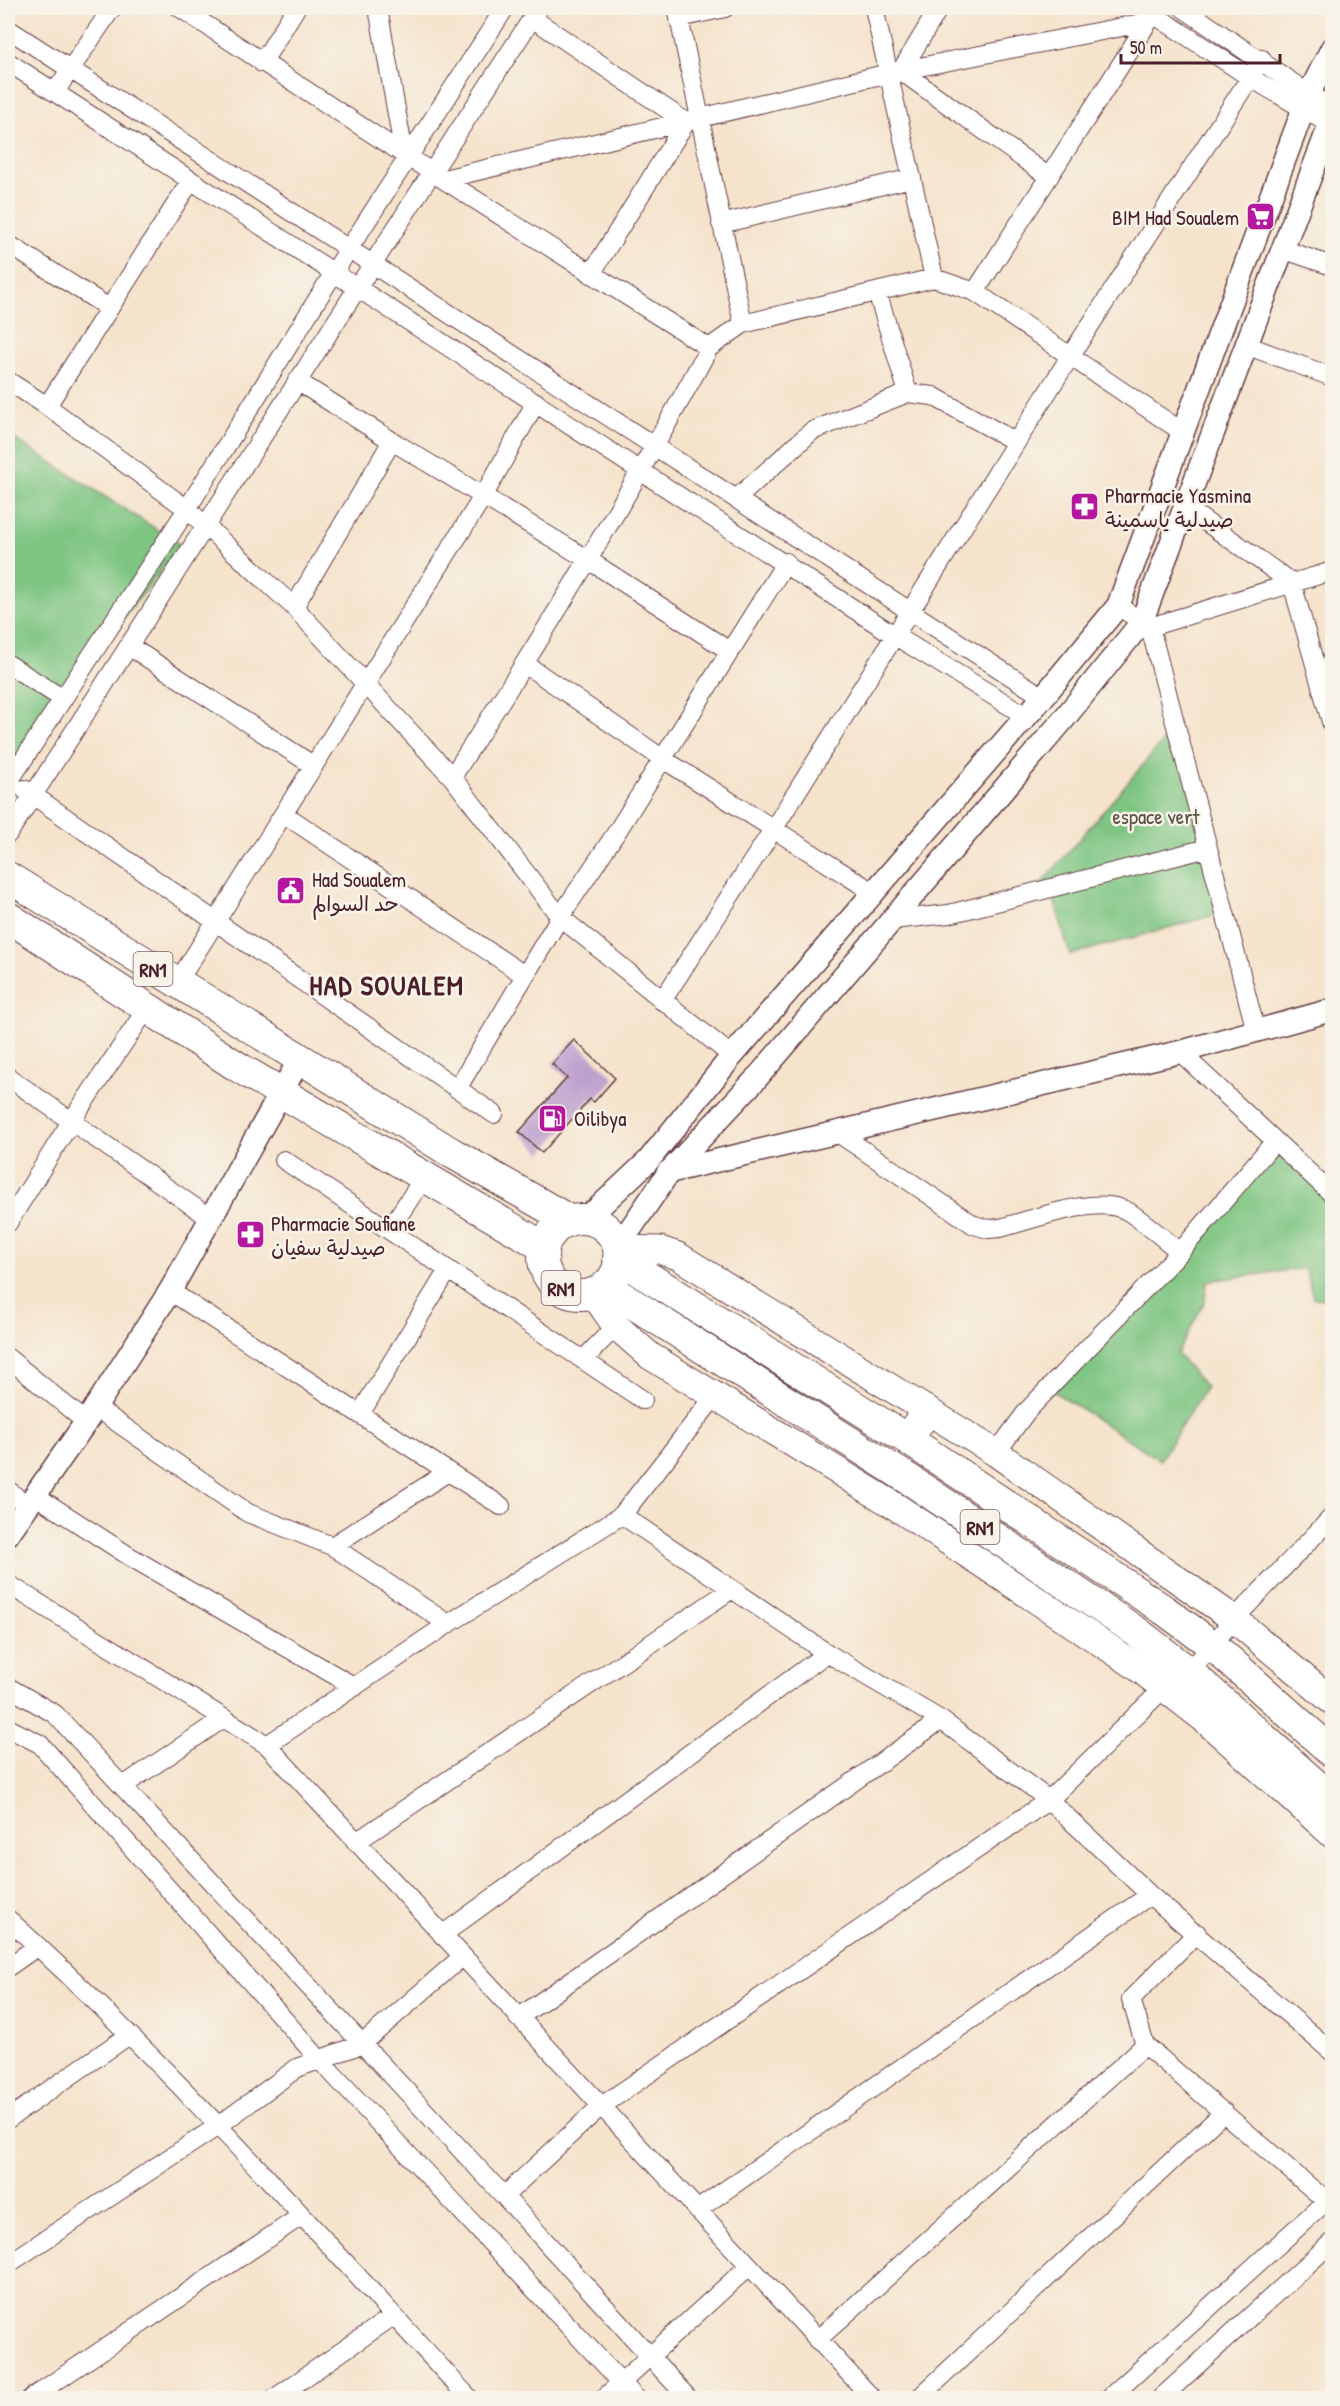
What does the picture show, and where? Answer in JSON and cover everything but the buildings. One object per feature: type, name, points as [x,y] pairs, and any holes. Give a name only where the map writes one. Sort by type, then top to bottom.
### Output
[{"type":"main road","name":"RN1","points":[[8,877],[177,983],[301,1057],[452,1153],[574,1220],[602,1225],[617,1250],[1154,1603],[1212,1645],[1332,1752]]},
{"type":"main road","name":"RN1","points":[[8,918],[282,1093],[544,1247]]},
{"type":"main road","name":"RN1","points":[[574,1220],[553,1230],[544,1247],[543,1261],[547,1274],[555,1285],[566,1292],[580,1295],[599,1289],[615,1274],[617,1250]]},
{"type":"main road","points":[[617,1250],[660,1250],[678,1256],[996,1453],[1234,1619],[1332,1701]]},
{"type":"main road","name":"RN1","points":[[599,1289],[910,1480],[1137,1632],[1177,1679],[1332,1799]]},
{"type":"main road","points":[[599,1289],[616,1326],[650,1356],[1177,1679],[1332,1834]]},
{"type":"main road","points":[[907,1439],[927,1411]]},
{"type":"street","points":[[55,92],[112,8]]},
{"type":"street","points":[[180,8],[262,63],[709,348]]},
{"type":"street","points":[[262,63],[296,8]]},
{"type":"street","points":[[378,8],[406,155]]},
{"type":"street","points":[[494,1114],[8,780],[187,509],[406,155],[505,8]]},
{"type":"street","points":[[725,8],[678,13],[693,120],[721,224],[743,324]]},
{"type":"street","points":[[874,8],[895,72],[912,178],[934,278]]},
{"type":"street","points":[[895,72],[939,8]]},
{"type":"street","points":[[1183,8],[1262,59],[1306,102]]},
{"type":"street","points":[[8,834],[207,527],[370,265],[438,175],[535,13],[693,120]]},
{"type":"street","points":[[438,175],[693,120],[1150,13],[1251,78],[1306,102],[1332,118],[1185,507],[1145,625],[756,1079],[669,1172],[617,1250]]},
{"type":"street","points":[[975,292],[1150,13]]},
{"type":"street","points":[[8,29],[70,67],[370,265],[656,446],[1043,697]]},
{"type":"street","points":[[574,1220],[596,1210],[648,1161],[732,1056],[1043,697],[1118,606],[1181,431],[1306,102],[1332,48]]},
{"type":"street","points":[[662,1001],[774,828],[1071,355],[1262,59]]},
{"type":"street","points":[[8,63],[190,182],[334,271],[786,562],[894,634],[1026,716]]},
{"type":"street","points":[[895,72],[1048,177]]},
{"type":"street","points":[[591,273],[693,120]]},
{"type":"street","points":[[721,224],[912,178]]},
{"type":"street","points":[[47,406],[190,182]]},
{"type":"street","points":[[8,244],[109,308]]},
{"type":"street","points":[[1282,249],[1332,267]]},
{"type":"street","points":[[452,777],[525,664],[642,470],[709,348],[743,324],[934,278],[975,292],[1181,431]]},
{"type":"street","points":[[877,292],[908,393]]},
{"type":"street","points":[[1246,345],[1332,377]]},
{"type":"street","points":[[8,381],[47,406],[187,509],[294,607],[452,777],[560,917],[732,1056]]},
{"type":"street","points":[[297,381],[587,559],[728,650]]},
{"type":"street","points":[[736,499],[812,431],[908,393],[933,396],[1016,442]]},
{"type":"street","points":[[177,983],[484,495],[536,402]]},
{"type":"street","points":[[294,607],[392,441]]},
{"type":"street","points":[[1185,507],[1292,583],[1332,725]]},
{"type":"street","points":[[457,1089],[560,917],[663,759],[728,650],[786,562]]},
{"type":"street","points":[[1145,625],[1332,571]]},
{"type":"street","points":[[1118,606],[1145,625],[1208,848],[1256,1031]]},
{"type":"street","points":[[129,646],[314,766]]},
{"type":"street","points":[[8,664],[63,699]]},
{"type":"street","points":[[525,664],[663,759],[873,892]]},
{"type":"street","points":[[284,814],[524,975]]},
{"type":"street","points":[[892,920],[949,914],[1208,848]]},
{"type":"street","points":[[8,1223],[70,1122],[148,1007]]},
{"type":"street","points":[[648,1161],[669,1172],[835,1131],[1180,1052],[1332,1010]]},
{"type":"street","points":[[1180,1052],[1332,1194]]},
{"type":"street","points":[[8,1534],[91,1415],[170,1291],[301,1057]]},
{"type":"street","points":[[8,1077],[210,1218]]},
{"type":"street","points":[[835,1131],[974,1225],[988,1229],[1000,1228],[1084,1207],[1115,1207],[1128,1212],[1180,1252]]},
{"type":"street","points":[[996,1453],[1027,1411],[1180,1252],[1274,1142]]},
{"type":"street","points":[[284,1160],[644,1400]]},
{"type":"street","points":[[389,1230],[426,1176]]},
{"type":"street","points":[[360,1414],[448,1270]]},
{"type":"street","points":[[170,1291],[501,1506]]},
{"type":"street","points":[[583,1360],[616,1326]]},
{"type":"street","points":[[8,1358],[91,1415],[248,1513],[332,1546],[448,1624]]},
{"type":"street","points":[[267,1745],[448,1624],[622,1515],[715,1396]]},
{"type":"street","points":[[332,1546],[448,1472]]},
{"type":"street","points":[[8,1490],[32,1501],[129,1556],[355,1687]]},
{"type":"street","points":[[622,1515],[827,1653],[941,1720],[1049,1800],[1150,1895],[1197,1933],[1332,2052]]},
{"type":"street","points":[[504,2196],[600,2107],[1049,1800],[1212,1645],[1332,1517]]},
{"type":"street","points":[[8,1584],[267,1745],[872,2398]]},
{"type":"street","points":[[356,1842],[732,1589]]},
{"type":"street","points":[[441,1935],[827,1653]]},
{"type":"street","points":[[8,1687],[55,1714],[504,2196],[688,2398]]},
{"type":"street","points":[[123,1786],[224,1718]]},
{"type":"street","points":[[518,2018],[941,1720]]},
{"type":"street","points":[[8,1728],[40,1744],[318,2058],[636,2398]]},
{"type":"street","points":[[697,2210],[1150,1895]]},
{"type":"street","points":[[8,1919],[80,1985],[218,2126],[469,2398]]},
{"type":"street","points":[[1109,2398],[1331,2201],[1145,2044],[1131,1999],[1197,1933]]},
{"type":"street","points":[[8,1967],[38,1946]]},
{"type":"street","points":[[8,2264],[218,2126],[297,2068],[318,2058],[362,2044],[462,1957]]},
{"type":"street","points":[[8,2119],[129,2035]]},
{"type":"street","points":[[817,2340],[1145,2044]]},
{"type":"street","points":[[919,2398],[1224,2112]]},
{"type":"street","points":[[31,2398],[301,2216]]},
{"type":"street","points":[[1161,2398],[1332,2242]]},
{"type":"street","points":[[604,2398],[749,2266]]},
{"type":"street","points":[[275,2398],[393,2316]]},
{"type":"green space","points":[[8,435],[181,545],[8,766]]},
{"type":"green space","name":"espace vert","points":[[1176,726],[1225,912],[1070,955],[1051,888],[1035,891]]},
{"type":"green space","points":[[1278,1147],[1332,1196],[1332,1299],[1313,1298],[1305,1268],[1207,1281],[1205,1301],[1177,1354],[1206,1387],[1160,1460],[1053,1391]]},
{"type":"place","name":"BIM Had Soualem","points":[[1260,217]]},
{"type":"place","name":"Pharmacie Yasmina صيدلية ياسمينة","points":[[1084,507]]},
{"type":"place","name":"Had Soualem حد السوالم","points":[[291,891]]},
{"type":"place","name":"Oilibya","points":[[553,1118]]},
{"type":"place","name":"Pharmacie Soufiane صيدلية سفيان","points":[[250,1235]]},
{"type":"district","name":"HAD SOUALEM","points":[[387,985]]}]
